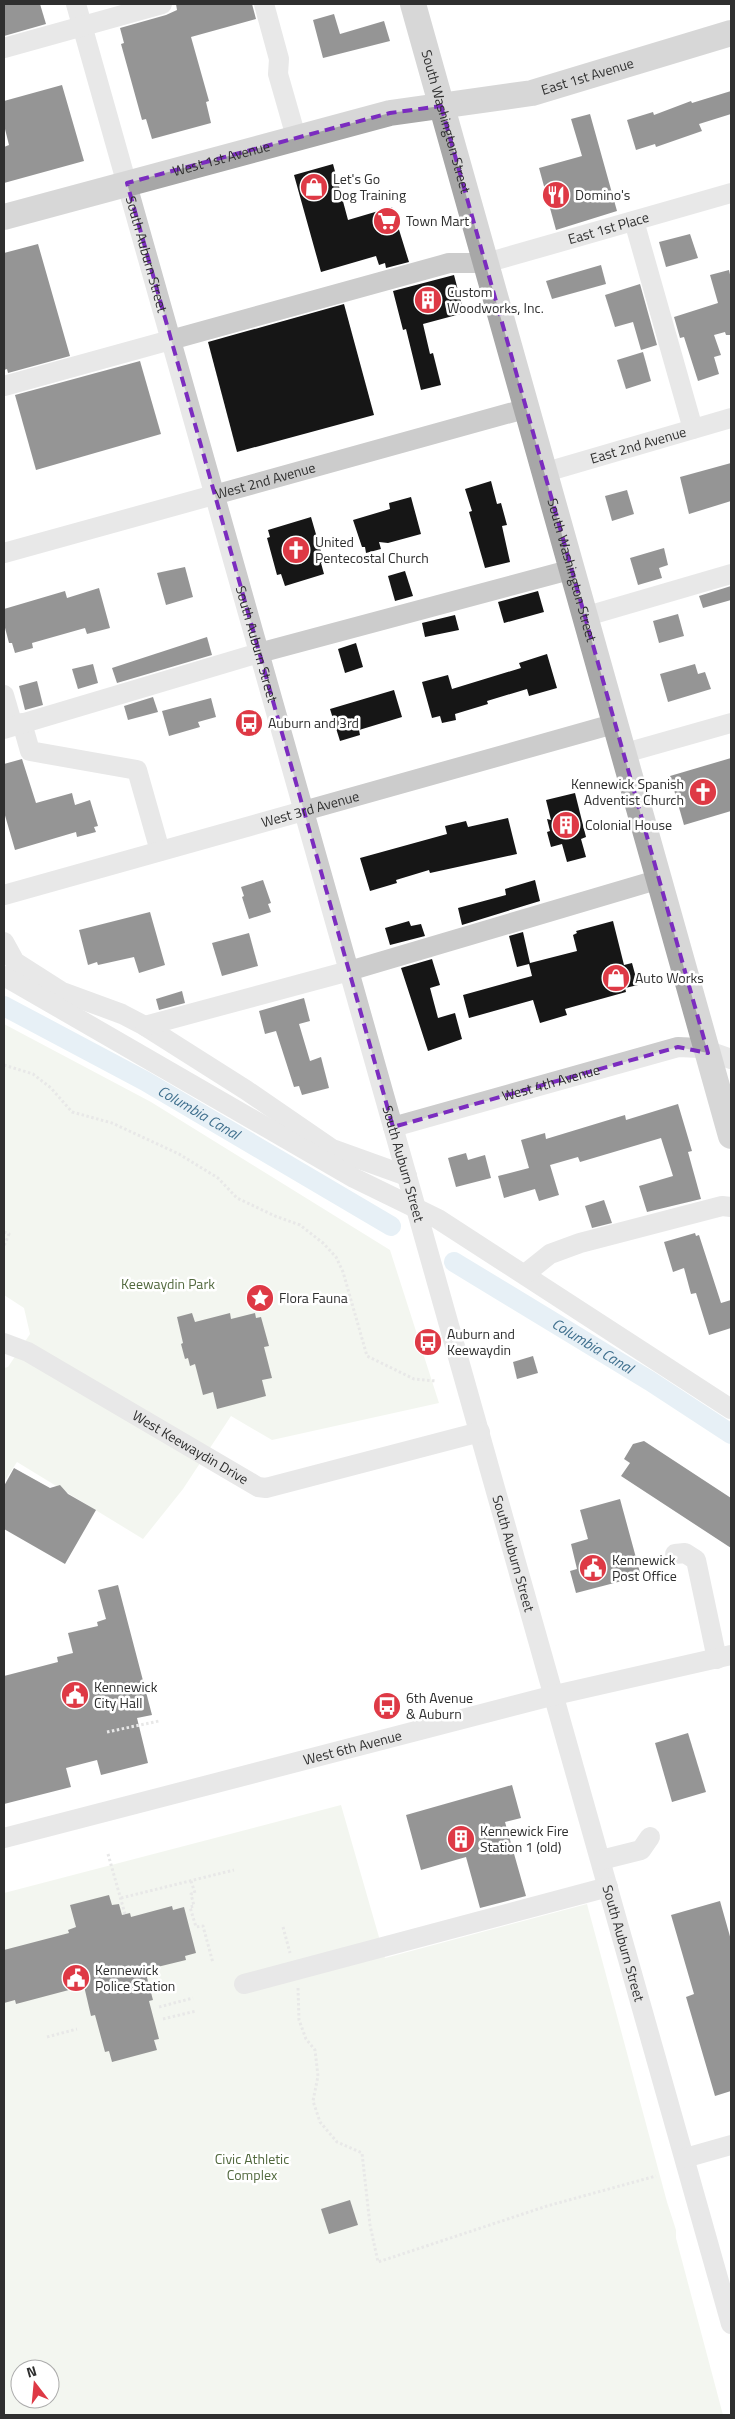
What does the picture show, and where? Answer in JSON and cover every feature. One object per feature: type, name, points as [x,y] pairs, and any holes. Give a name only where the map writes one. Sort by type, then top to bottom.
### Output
[{"type":"main road","name":"South Washington Street","points":[[413,4],[660,879],[720,1056],[731,1136]]},
{"type":"main road","name":"East 1st Avenue","points":[[441,106],[532,93],[731,33]]},
{"type":"main road","name":"West 1st Avenue","points":[[4,217],[390,113],[441,106]]},
{"type":"street","name":"South Auburn Street","points":[[76,4],[213,494],[555,1695],[731,2324]]},
{"type":"street","points":[[4,48],[162,4]]},
{"type":"street","points":[[264,4],[279,59],[278,74],[296,137]]},
{"type":"street","name":"East 1st Place","points":[[4,386],[449,263],[486,263],[731,193]]},
{"type":"street","points":[[634,221],[693,429]]},
{"type":"street","name":"West 2nd Avenue","points":[[4,553],[528,408]]},
{"type":"street","name":"East 2nd Avenue","points":[[546,472],[731,418]]},
{"type":"street","points":[[13,726],[259,653],[573,569]]},
{"type":"street","points":[[586,616],[731,574]]},
{"type":"street","points":[[4,695],[13,726],[30,751],[137,770],[160,852]]},
{"type":"street","name":"West 3rd Avenue","points":[[4,895],[617,723]]},
{"type":"street","points":[[625,753],[731,723]]},
{"type":"street","points":[[145,1026],[349,971],[660,879]]},
{"type":"street","points":[[4,942],[15,962],[62,992],[122,1014],[145,1026],[246,1090],[332,1148],[407,1176]]},
{"type":"street","points":[[4,976],[346,1173],[438,1219],[731,1409]]},
{"type":"street","name":"West 4th Avenue","points":[[393,1127],[678,1047],[690,1046],[720,1056]]},
{"type":"street","points":[[525,1274],[550,1254],[580,1243],[722,1206],[731,1207]]},
{"type":"street","name":"West Keewaydin Drive","points":[[4,1343],[28,1352],[258,1487],[266,1488],[480,1432]]},
{"type":"street","points":[[675,1554],[685,1553],[696,1560],[724,1657]]},
{"type":"street","name":"West 6th Avenue","points":[[4,1838],[555,1695],[724,1657]]},
{"type":"street","points":[[601,1860],[641,1850],[650,1837]]},
{"type":"street","points":[[244,1984],[608,1887]]},
{"type":"street","points":[[685,2158],[731,2145]]},
{"type":"path","points":[[4,1065],[33,1074],[51,1088],[72,1112],[112,1123],[179,1154],[218,1178],[237,1198],[275,1216],[300,1225],[323,1243],[336,1257],[343,1272],[367,1356],[414,1379],[436,1381]]},
{"type":"path","points":[[4,1232],[9,1234],[4,1246]]},
{"type":"path","points":[[106,1732],[159,1721]]},
{"type":"path","points":[[108,1854],[125,1914]]},
{"type":"path","points":[[121,1898],[234,1870]]},
{"type":"path","points":[[191,1881],[195,1893],[191,1894],[194,1906],[190,1907],[196,1927],[203,1926],[213,1963]]},
{"type":"path","points":[[283,1927],[291,1958]]},
{"type":"path","points":[[297,1982],[300,2020],[306,2039],[315,2050],[318,2076],[313,2101],[320,2122],[337,2142],[362,2153],[370,2225],[378,2262],[547,2206],[656,2176]]},
{"type":"path","points":[[159,2007],[193,1998]]},
{"type":"path","points":[[163,2019],[196,2011]]},
{"type":"path","points":[[47,2037],[77,2029]]},
{"type":"highlighted area","points":[[441,106],[708,1053],[678,1047],[393,1127],[127,183],[390,113]]},
{"type":"green space","name":"Keewaydin Park","points":[[4,1024],[151,1102],[390,1250],[439,1403],[272,1440],[231,1416],[183,1489],[143,1539],[17,1462],[4,1482],[4,1368],[8,1367],[30,1334],[24,1308],[4,1295]]},
{"type":"green space","name":"Civic Athletic Complex","points":[[341,1805],[385,1958],[587,1904],[676,2230],[676,2238],[723,2415],[4,2415],[4,1893]]},
{"type":"building","points":[[4,4],[40,4],[46,24],[4,36]]},
{"type":"building","points":[[176,4],[252,4],[256,19],[191,37],[209,101],[206,102],[211,123],[152,139],[146,119],[142,120],[121,44],[124,43],[120,28],[166,15],[177,10]]},
{"type":"building","points":[[334,14],[340,34],[384,21],[390,41],[323,58],[313,20]]},
{"type":"building","points":[[62,85],[84,161],[4,183],[4,147],[9,145],[4,125],[4,101]]},
{"type":"building","points":[[731,91],[731,114],[699,124],[702,131],[656,147],[655,144],[636,150],[627,120],[653,112],[654,115],[691,101],[692,103]]},
{"type":"building","points":[[590,114],[617,211],[556,230],[539,168],[582,156],[571,119]]},
{"type":"building","points":[[333,164],[348,220],[392,207],[409,262],[386,268],[385,263],[379,265],[376,256],[321,272],[294,175]]},
{"type":"building","points":[[690,234],[698,258],[666,267],[659,242]]},
{"type":"building","points":[[38,244],[70,356],[8,373],[7,369],[4,370],[4,253]]},
{"type":"building","points":[[601,265],[606,284],[552,299],[546,281]]},
{"type":"building","points":[[729,270],[731,279],[731,335],[726,335],[725,332],[714,335],[721,355],[714,357],[719,374],[698,381],[684,337],[680,338],[674,317],[718,303],[710,275]]},
{"type":"building","name":"Custom Woodworks, Inc.","points":[[454,275],[464,313],[423,324],[430,354],[433,353],[441,385],[421,390],[406,329],[403,330],[393,291]]},
{"type":"building","points":[[640,284],[657,345],[641,350],[633,322],[615,327],[605,295]]},
{"type":"building","points":[[344,304],[374,415],[237,452],[208,342]]},
{"type":"building","points":[[643,352],[651,381],[626,389],[617,360]]},
{"type":"building","points":[[140,361],[161,434],[36,470],[15,395]]},
{"type":"building","points":[[731,463],[731,501],[689,514],[680,477]]},
{"type":"building","points":[[491,481],[497,504],[501,503],[507,525],[502,526],[510,562],[485,568],[469,512],[472,511],[465,489]]},
{"type":"building","points":[[627,490],[634,514],[612,521],[605,496]]},
{"type":"building","points":[[411,497],[421,534],[388,543],[379,542],[381,549],[366,553],[365,547],[362,547],[353,520],[390,509],[389,503]]},
{"type":"building","name":"United Pentecostal Church","points":[[311,517],[324,562],[321,563],[324,574],[285,586],[281,574],[277,575],[267,538],[270,537],[268,530]]},
{"type":"building","points":[[664,548],[668,565],[659,568],[662,578],[638,585],[630,558]]},
{"type":"building","points":[[185,567],[193,597],[166,605],[157,573]]},
{"type":"building","points":[[405,571],[413,596],[395,601],[388,576]]},
{"type":"building","points":[[731,586],[731,600],[703,608],[699,596]]},
{"type":"building","points":[[99,588],[110,628],[87,634],[85,628],[32,643],[33,648],[15,653],[12,643],[9,643],[4,624],[4,609],[65,591],[67,598]]},
{"type":"building","points":[[538,591],[544,612],[504,623],[498,602]]},
{"type":"building","points":[[678,614],[684,636],[659,643],[653,621]]},
{"type":"building","points":[[455,615],[459,630],[425,637],[422,623]]},
{"type":"building","points":[[207,637],[212,655],[117,683],[112,668]]},
{"type":"building","points":[[356,643],[363,667],[345,673],[338,649]]},
{"type":"building","points":[[547,654],[557,688],[529,696],[527,689],[487,701],[488,704],[455,714],[456,720],[442,723],[440,716],[432,718],[422,682],[448,675],[452,689],[521,668],[519,663]]},
{"type":"building","points":[[93,664],[98,683],[78,689],[72,669]]},
{"type":"building","points":[[695,664],[698,674],[705,672],[711,689],[668,702],[660,674]]},
{"type":"building","points":[[37,681],[43,705],[25,710],[19,686]]},
{"type":"building","points":[[394,690],[402,717],[359,730],[360,735],[340,741],[330,709]]},
{"type":"building","points":[[153,697],[158,712],[128,720],[124,706]]},
{"type":"building","points":[[211,698],[216,717],[198,722],[200,727],[169,736],[162,711]]},
{"type":"building","name":"Kennewick Spanish Adventist Church","points":[[731,758],[731,811],[684,825],[670,776]]},
{"type":"building","points":[[22,759],[36,803],[72,793],[75,805],[90,800],[98,826],[94,827],[96,832],[77,837],[76,832],[15,850],[4,812],[4,764]]},
{"type":"building","name":"Colonial House","points":[[575,793],[586,837],[581,839],[586,857],[567,862],[562,844],[551,847],[547,832],[550,831],[547,819],[551,820],[546,800]]},
{"type":"building","points":[[508,818],[517,854],[430,873],[429,870],[396,880],[397,883],[370,891],[360,858],[447,834],[445,826],[466,821],[468,827]]},
{"type":"building","points":[[263,880],[271,903],[268,904],[271,912],[249,919],[241,887]]},
{"type":"building","points":[[535,880],[540,901],[462,925],[458,908],[506,895],[505,889]]},
{"type":"building","points":[[150,912],[165,965],[139,973],[134,957],[98,965],[97,962],[88,965],[79,930]]},
{"type":"building","points":[[409,921],[411,926],[421,924],[425,936],[390,945],[385,928]]},
{"type":"building","points":[[613,921],[624,965],[632,963],[638,985],[625,988],[626,992],[565,1009],[567,1015],[540,1023],[533,1000],[469,1018],[463,995],[532,976],[529,964],[517,967],[509,936],[523,932],[530,963],[577,951],[573,935],[577,933],[576,931]]},
{"type":"building","points":[[249,933],[258,966],[222,976],[212,943]]},
{"type":"building","points":[[432,959],[440,985],[430,988],[438,1018],[455,1013],[462,1039],[428,1051],[401,968]]},
{"type":"building","points":[[182,991],[185,1003],[159,1010],[156,999]]},
{"type":"building","points":[[304,998],[310,1021],[299,1024],[310,1061],[321,1057],[329,1088],[302,1095],[299,1086],[294,1087],[276,1031],[265,1034],[259,1011]]},
{"type":"building","points":[[678,1104],[692,1151],[688,1152],[701,1199],[647,1212],[639,1186],[673,1176],[661,1138],[580,1162],[578,1157],[550,1165],[559,1195],[539,1201],[535,1189],[504,1198],[498,1176],[529,1168],[521,1140],[545,1133],[546,1139],[625,1115],[626,1120]]},
{"type":"building","points":[[466,1153],[468,1160],[485,1155],[491,1178],[456,1187],[448,1158]]},
{"type":"building","points":[[604,1200],[612,1223],[592,1228],[585,1206]]},
{"type":"building","points":[[695,1233],[696,1236],[699,1235],[721,1303],[731,1300],[731,1328],[709,1335],[696,1293],[691,1294],[684,1268],[673,1272],[664,1242]]},
{"type":"building","points":[[192,1313],[195,1322],[230,1313],[231,1319],[255,1313],[256,1318],[261,1317],[269,1346],[264,1347],[272,1378],[262,1380],[266,1396],[217,1409],[213,1392],[203,1395],[195,1364],[190,1366],[188,1358],[185,1359],[177,1317]]},
{"type":"building","points":[[533,1356],[538,1373],[517,1379],[513,1362]]},
{"type":"building","points":[[644,1441],[731,1498],[731,1548],[621,1476],[630,1463],[624,1459],[633,1444]]},
{"type":"building","points":[[14,1468],[50,1488],[60,1485],[68,1494],[96,1510],[65,1564],[4,1529],[4,1486]]},
{"type":"building","points":[[620,1499],[641,1576],[576,1593],[570,1571],[577,1569],[571,1544],[588,1539],[580,1510]]},
{"type":"building","name":"Kennewick City Hall","points":[[118,1585],[152,1715],[137,1718],[148,1763],[101,1775],[97,1760],[66,1768],[71,1787],[4,1804],[4,1676],[58,1662],[57,1657],[73,1653],[68,1633],[98,1626],[97,1622],[106,1619],[98,1590]]},
{"type":"building","points":[[688,1733],[706,1792],[672,1802],[655,1743]]},
{"type":"building","name":"Kennewick Fire Station 1 (old)","points":[[512,1785],[521,1818],[505,1822],[526,1896],[480,1908],[466,1857],[421,1870],[406,1815]]},
{"type":"building","name":"Kennewick Police Station","points":[[109,1895],[112,1905],[119,1904],[122,1915],[130,1913],[131,1917],[172,1906],[173,1910],[184,1907],[196,1953],[185,1956],[186,1960],[145,1970],[153,2000],[149,2001],[159,2039],[154,2040],[157,2050],[112,2062],[109,2051],[105,2052],[95,2015],[91,2016],[84,1986],[16,2004],[15,2000],[4,2003],[4,1950],[69,1933],[68,1930],[76,1927],[70,1905]]},
{"type":"building","points":[[720,1901],[731,1940],[731,2091],[715,2096],[686,1997],[694,1994],[671,1915]]},
{"type":"building","points":[[350,2200],[358,2225],[329,2234],[321,2209]]},
{"type":"waterway","name":"Columbia Canal","points":[[4,1006],[145,1081],[391,1226]]},
{"type":"waterway","name":"Columbia Canal","points":[[454,1262],[650,1381],[731,1434]]},
{"type":"place","name":"Let's Go Dog Training","points":[[314,187]]},
{"type":"place","name":"Domino's","points":[[556,195]]},
{"type":"place","name":"Town Mart","points":[[387,221]]},
{"type":"place","name":"Custom Woodworks, Inc.","points":[[428,300]]},
{"type":"place","name":"United Pentecostal Church","points":[[296,550]]},
{"type":"place","name":"Auburn and 3rd","points":[[249,723]]},
{"type":"place","name":"Kennewick Spanish Adventist Church","points":[[703,792]]},
{"type":"place","name":"Colonial House","points":[[566,825]]},
{"type":"place","name":"Auto Works","points":[[616,978]]},
{"type":"place","name":"Flora Fauna","points":[[260,1298]]},
{"type":"place","name":"Auburn and Keewaydin","points":[[428,1342]]},
{"type":"place","name":"Kennewick Post Office","points":[[593,1568]]},
{"type":"place","name":"Kennewick City Hall","points":[[75,1695]]},
{"type":"place","name":"6th Avenue & Auburn","points":[[387,1706]]},
{"type":"place","name":"Kennewick Fire Station 1 (old)","points":[[461,1839]]},
{"type":"place","name":"Kennewick Police Station","points":[[76,1978]]}]
